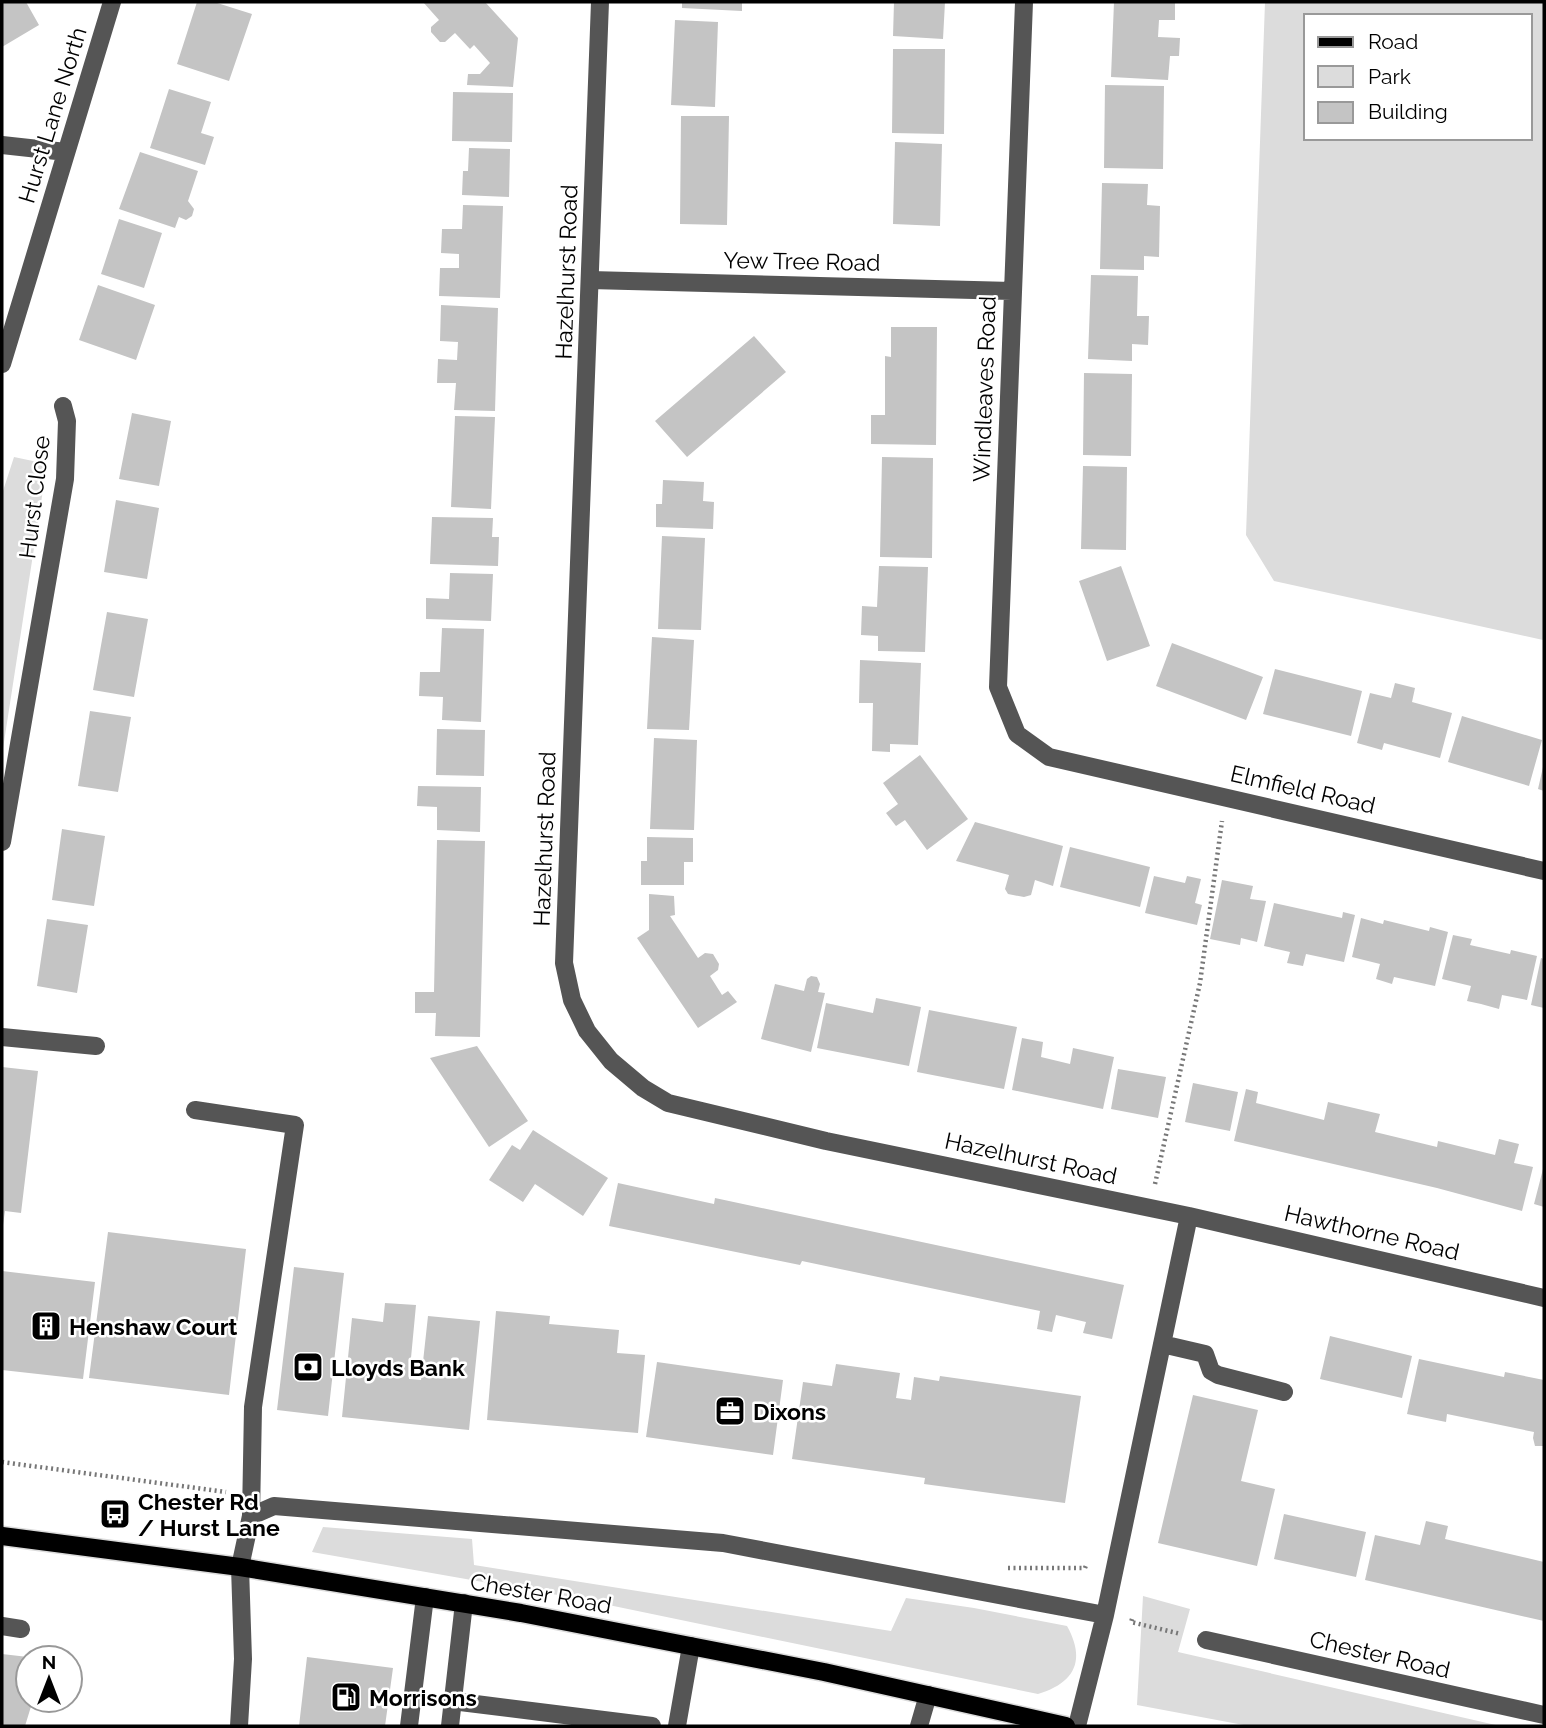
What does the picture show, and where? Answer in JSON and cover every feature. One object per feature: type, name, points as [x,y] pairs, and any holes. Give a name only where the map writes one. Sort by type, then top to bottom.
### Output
[{"type":"main road","name":"Chester Road","points":[[2,1536],[240,1567],[425,1597],[691,1646],[1066,1726]]},
{"type":"street","name":"Hurst Lane North","points":[[2,363],[112,2]]},
{"type":"street","name":"Hazelhurst Road","points":[[600,2],[564,963],[572,1000],[587,1031],[611,1061],[643,1088],[668,1103],[826,1141],[1189,1216]]},
{"type":"street","name":"Windleaves Road","points":[[1024,2],[998,687],[1017,734],[1049,757]]},
{"type":"street","points":[[2,145],[66,152]]},
{"type":"street","name":"Yew Tree Road","points":[[590,280],[1012,291]]},
{"type":"street","name":"Hurst Close","points":[[2,842],[65,480],[67,421],[63,406]]},
{"type":"street","name":"Elmfield Road","points":[[1049,757],[1544,872]]},
{"type":"street","points":[[2,1037],[96,1046]]},
{"type":"street","points":[[195,1110],[295,1125],[253,1407],[251,1516],[240,1567],[243,1659],[239,1726]]},
{"type":"street","points":[[1077,1726],[1105,1615],[1189,1216]]},
{"type":"street","name":"Hawthorne Road","points":[[1189,1216],[1544,1298]]},
{"type":"street","points":[[1162,1345],[1205,1354],[1211,1371],[1218,1375],[1284,1392]]},
{"type":"street","points":[[251,1516],[274,1506],[723,1543],[1105,1615]]},
{"type":"street","points":[[410,1726],[425,1597]]},
{"type":"street","points":[[450,1726],[464,1604]]},
{"type":"street","points":[[2,1626],[21,1629]]},
{"type":"street","name":"Chester Road","points":[[1206,1640],[1544,1715]]},
{"type":"street","points":[[677,1726],[691,1646]]},
{"type":"street","points":[[919,1726],[928,1695]]},
{"type":"street","points":[[452,1701],[652,1726]]},
{"type":"path","points":[[1149,1208],[1200,983],[1226,796]]},
{"type":"path","points":[[2,1462],[236,1493]]},
{"type":"path","points":[[1133,1610],[1131,1622],[1206,1640]]},
{"type":"green space","points":[[1265,2],[1544,2],[1543,640],[1274,581],[1246,535]]},
{"type":"green space","points":[[14,457],[47,464],[2,755],[2,494]]},
{"type":"green space","points":[[323,1527],[472,1539],[474,1565],[891,1631],[906,1598],[974,1608],[1067,1626],[1076,1649],[1076,1660],[1074,1669],[1061,1684],[1038,1694],[575,1598],[312,1552]]},
{"type":"green space","points":[[1143,1596],[1190,1609],[1178,1652],[1500,1726],[1249,1726],[1137,1705]]},
{"type":"building","points":[[2,2],[26,2],[39,25],[2,47]]},
{"type":"building","points":[[197,2],[214,2],[252,14],[229,81],[177,64]]},
{"type":"building","points":[[423,2],[485,2],[518,38],[513,87],[467,85],[468,74],[480,74],[490,63],[474,45],[470,49],[455,33],[445,42],[440,42],[431,32],[431,27],[439,20]]},
{"type":"building","points":[[682,2],[742,2],[742,11],[682,8]]},
{"type":"building","points":[[894,2],[945,2],[943,39],[893,36]]},
{"type":"building","points":[[1114,2],[1175,2],[1175,20],[1159,20],[1158,37],[1180,38],[1179,56],[1170,56],[1168,80],[1111,77]]},
{"type":"building","points":[[675,20],[718,22],[715,107],[671,105]]},
{"type":"building","points":[[893,49],[945,49],[944,134],[892,133]]},
{"type":"building","points":[[1105,85],[1164,86],[1163,169],[1104,168]]},
{"type":"building","points":[[169,89],[211,102],[201,133],[214,137],[205,165],[150,148]]},
{"type":"building","points":[[453,92],[513,93],[512,142],[452,141]]},
{"type":"building","points":[[681,116],[729,116],[727,225],[680,224]]},
{"type":"building","points":[[895,142],[942,144],[940,226],[893,224]]},
{"type":"building","points":[[469,148],[510,149],[509,197],[462,195],[463,171],[468,171]]},
{"type":"building","points":[[140,152],[198,171],[188,201],[194,209],[192,216],[186,220],[179,217],[175,228],[119,209]]},
{"type":"building","points":[[1102,183],[1148,184],[1147,205],[1160,206],[1159,257],[1144,256],[1144,270],[1100,269]]},
{"type":"building","points":[[463,205],[503,206],[500,298],[439,296],[440,268],[459,268],[459,254],[441,253],[442,229],[462,229]]},
{"type":"building","points":[[119,219],[162,233],[144,288],[101,274]]},
{"type":"building","points":[[1091,275],[1138,276],[1137,316],[1149,316],[1148,345],[1132,344],[1132,361],[1088,359]]},
{"type":"building","points":[[98,285],[155,305],[136,360],[79,340]]},
{"type":"building","points":[[441,305],[498,308],[495,411],[454,410],[456,383],[437,383],[438,359],[457,360],[458,342],[440,341]]},
{"type":"building","points":[[891,327],[937,327],[936,445],[871,444],[871,415],[885,415],[885,356],[891,357]]},
{"type":"building","points":[[754,336],[786,372],[687,457],[655,421]]},
{"type":"building","points":[[1084,373],[1132,374],[1131,456],[1083,455]]},
{"type":"building","points":[[132,413],[171,421],[159,486],[119,479]]},
{"type":"building","points":[[455,416],[495,417],[491,509],[451,507]]},
{"type":"building","points":[[882,457],[933,458],[932,558],[880,557]]},
{"type":"building","points":[[1083,466],[1127,467],[1126,550],[1081,549]]},
{"type":"building","points":[[663,480],[704,482],[703,501],[714,502],[713,529],[656,527],[656,504],[662,504]]},
{"type":"building","points":[[116,500],[159,508],[147,579],[104,572]]},
{"type":"building","points":[[432,517],[493,518],[492,537],[499,537],[498,566],[430,564]]},
{"type":"building","points":[[662,536],[705,538],[701,630],[658,629]]},
{"type":"building","points":[[879,566],[928,567],[925,652],[878,651],[878,636],[861,635],[862,606],[877,607]]},
{"type":"building","points":[[1121,566],[1150,646],[1107,661],[1079,581]]},
{"type":"building","points":[[450,573],[493,574],[491,621],[426,619],[426,598],[449,599]]},
{"type":"building","points":[[107,612],[148,619],[134,697],[93,690]]},
{"type":"building","points":[[442,628],[484,629],[481,722],[442,720],[443,697],[419,696],[420,672],[440,672]]},
{"type":"building","points":[[652,637],[694,640],[689,730],[647,729]]},
{"type":"building","points":[[1172,643],[1263,677],[1246,720],[1156,686]]},
{"type":"building","points":[[860,660],[921,663],[918,745],[890,744],[890,752],[872,751],[873,703],[859,703]]},
{"type":"building","points":[[1275,669],[1362,691],[1351,736],[1263,714]]},
{"type":"building","points":[[1395,683],[1415,688],[1412,702],[1452,713],[1440,758],[1384,743],[1382,750],[1357,743],[1370,693],[1391,698]]},
{"type":"building","points":[[90,711],[131,717],[118,792],[78,786]]},
{"type":"building","points":[[1462,716],[1542,740],[1529,786],[1448,762]]},
{"type":"building","points":[[437,729],[485,730],[484,776],[436,775]]},
{"type":"building","points":[[654,738],[697,740],[694,830],[650,829]]},
{"type":"building","points":[[920,755],[968,819],[927,850],[905,820],[896,826],[886,813],[898,804],[883,783]]},
{"type":"building","points":[[1544,767],[1544,791],[1538,789]]},
{"type":"building","points":[[418,786],[481,787],[480,832],[437,830],[437,807],[417,806]]},
{"type":"building","points":[[975,822],[1063,846],[1053,886],[1035,880],[1031,895],[1024,897],[1008,894],[1005,889],[1009,875],[956,861]]},
{"type":"building","points":[[62,829],[105,836],[94,906],[52,900]]},
{"type":"building","points":[[647,837],[693,838],[693,862],[684,862],[684,885],[641,885],[641,861],[647,861]]},
{"type":"building","points":[[437,840],[485,841],[480,1037],[435,1036],[436,1013],[415,1013],[415,992],[434,992]]},
{"type":"building","points":[[1070,847],[1150,867],[1140,907],[1060,887]]},
{"type":"building","points":[[1154,876],[1185,883],[1187,876],[1201,879],[1195,903],[1202,905],[1197,925],[1145,913]]},
{"type":"building","points":[[1222,880],[1253,886],[1250,899],[1266,901],[1257,942],[1241,938],[1240,945],[1210,939]]},
{"type":"building","points":[[649,894],[674,896],[675,915],[670,916],[698,958],[705,953],[713,954],[719,964],[718,970],[710,976],[722,995],[728,991],[737,1002],[698,1028],[637,938],[649,930]]},
{"type":"building","points":[[1274,903],[1342,918],[1343,912],[1355,915],[1344,962],[1306,954],[1303,966],[1287,963],[1290,952],[1264,946]]},
{"type":"building","points":[[1361,918],[1383,924],[1384,920],[1429,931],[1430,927],[1448,932],[1435,986],[1394,977],[1392,984],[1376,979],[1380,964],[1352,957]]},
{"type":"building","points":[[47,919],[88,925],[77,993],[37,986]]},
{"type":"building","points":[[1453,935],[1472,939],[1470,945],[1510,954],[1511,950],[1537,956],[1527,1000],[1502,995],[1499,1009],[1467,1001],[1471,986],[1442,979]]},
{"type":"building","points":[[1541,958],[1544,959],[1544,1008],[1531,1005]]},
{"type":"building","points":[[811,976],[817,977],[820,984],[818,992],[825,993],[811,1052],[761,1039],[775,984],[804,991],[807,979]]},
{"type":"building","points":[[876,998],[921,1007],[909,1066],[817,1048],[826,1003],[873,1013]]},
{"type":"building","points":[[929,1010],[1017,1027],[1004,1089],[917,1072]]},
{"type":"building","points":[[1022,1038],[1043,1042],[1041,1057],[1070,1064],[1073,1048],[1114,1057],[1103,1109],[1012,1090]]},
{"type":"building","points":[[477,1046],[528,1121],[489,1147],[430,1058]]},
{"type":"building","points":[[2,1067],[38,1071],[21,1213],[5,1211],[3,1225]]},
{"type":"building","points":[[1118,1069],[1166,1077],[1158,1118],[1111,1109]]},
{"type":"building","points":[[1193,1083],[1238,1092],[1230,1131],[1185,1122]]},
{"type":"building","points":[[1246,1089],[1258,1092],[1256,1103],[1324,1120],[1328,1102],[1380,1114],[1375,1132],[1437,1147],[1438,1141],[1495,1155],[1499,1139],[1519,1144],[1514,1163],[1533,1167],[1522,1211],[1437,1188],[1234,1141]]},
{"type":"building","points":[[533,1130],[608,1178],[583,1216],[535,1184],[523,1202],[489,1180],[512,1145],[520,1150]]},
{"type":"building","points":[[1544,1169],[1544,1207],[1534,1204]]},
{"type":"building","points":[[618,1183],[714,1204],[715,1198],[1124,1285],[1112,1339],[1083,1333],[1086,1322],[1056,1315],[1052,1332],[1037,1329],[1040,1311],[802,1261],[800,1265],[609,1226]]},
{"type":"building","points":[[108,1232],[246,1249],[229,1395],[89,1378]]},
{"type":"building","name":"Lloyds Bank","points":[[294,1267],[344,1273],[328,1416],[277,1410]]},
{"type":"building","name":"Henshaw Court","points":[[2,1271],[95,1282],[83,1379],[2,1370]]},
{"type":"building","points":[[385,1303],[416,1305],[409,1379],[421,1380],[428,1316],[480,1321],[469,1430],[342,1417],[352,1318],[383,1322]]},
{"type":"building","points":[[496,1311],[550,1316],[549,1324],[619,1330],[617,1353],[645,1355],[638,1433],[487,1420]]},
{"type":"building","points":[[1330,1336],[1412,1356],[1402,1398],[1320,1379]]},
{"type":"building","points":[[1419,1359],[1504,1377],[1505,1372],[1544,1380],[1544,1446],[1535,1446],[1534,1432],[1447,1414],[1446,1422],[1407,1414]]},
{"type":"building","points":[[657,1362],[783,1380],[773,1455],[646,1437]]},
{"type":"building","points":[[836,1364],[900,1373],[896,1398],[911,1400],[914,1377],[939,1381],[940,1376],[1081,1396],[1065,1503],[924,1484],[925,1478],[792,1459],[803,1382],[832,1386]]},
{"type":"building","points":[[1193,1395],[1258,1410],[1241,1481],[1275,1489],[1257,1566],[1158,1543]]},
{"type":"building","points":[[1284,1514],[1366,1532],[1356,1577],[1274,1559]]},
{"type":"building","points":[[1426,1521],[1448,1526],[1445,1539],[1544,1562],[1544,1621],[1365,1580],[1375,1535],[1420,1545]]},
{"type":"building","points":[[2,1654],[14,1655],[14,1714],[29,1714],[25,1726],[2,1726]]},
{"type":"building","name":"Morrisons","points":[[307,1657],[393,1668],[385,1726],[299,1726]]},
{"type":"place","name":"Henshaw Court","points":[[46,1326]]},
{"type":"place","name":"Lloyds Bank","points":[[308,1367]]},
{"type":"place","name":"Dixons","points":[[730,1411]]},
{"type":"place","name":"Chester Rd / Hurst Lane","points":[[115,1514]]},
{"type":"place","name":"Morrisons","points":[[346,1697]]}]
